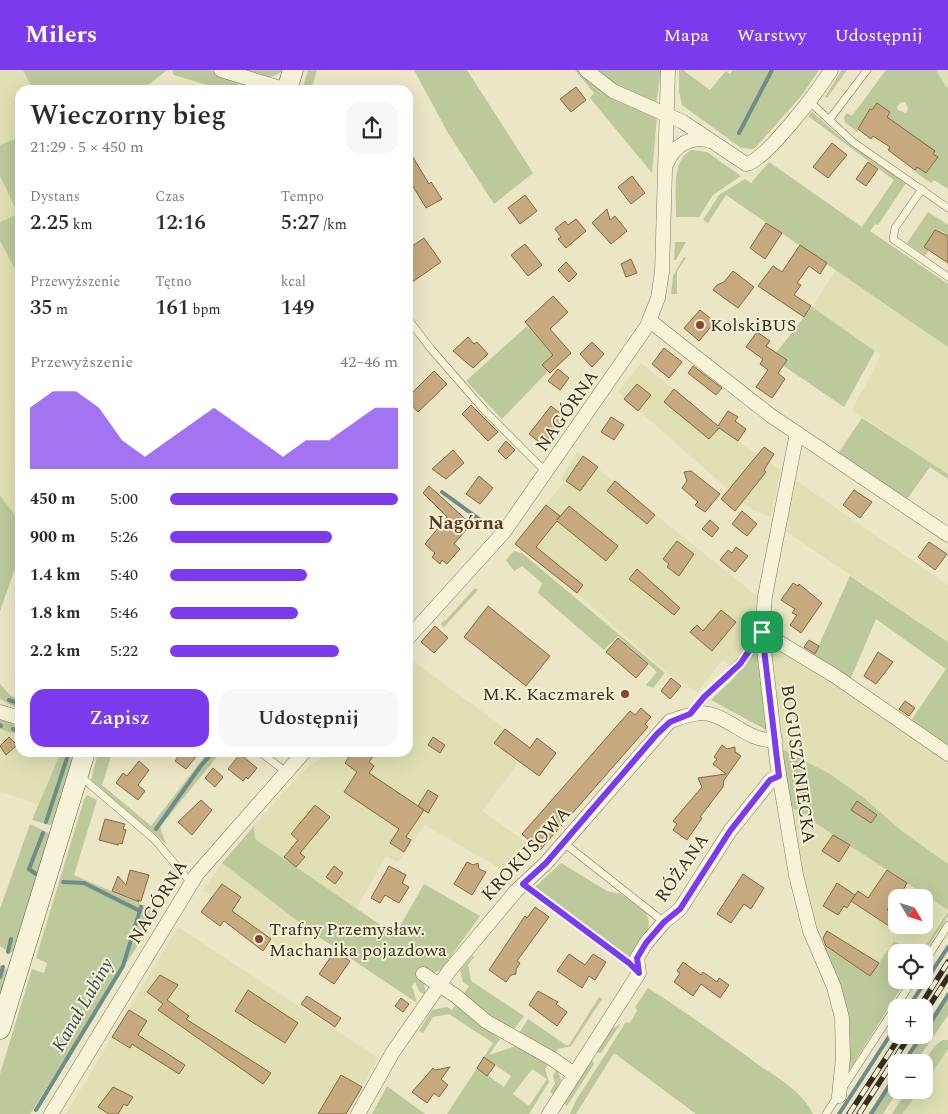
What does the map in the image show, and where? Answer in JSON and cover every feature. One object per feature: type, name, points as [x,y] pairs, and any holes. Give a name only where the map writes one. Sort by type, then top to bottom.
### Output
[{"type":"street","points":[[221,70],[270,85]]},
{"type":"street","points":[[288,85],[293,70]]},
{"type":"street","points":[[586,70],[613,91],[683,122],[743,164],[753,163],[809,101],[831,70]]},
{"type":"street","name":"NAGÓRNA","points":[[413,632],[504,532],[638,343],[650,321],[658,298],[662,272],[668,70]]},
{"type":"street","points":[[666,166],[675,150],[688,141],[701,139],[715,144]]},
{"type":"street","points":[[650,321],[796,433],[948,535]]},
{"type":"street","name":"BOGUSZYNIECKA","points":[[796,433],[765,596],[762,632],[779,776],[802,903],[815,945],[834,987],[842,1018],[844,1058],[838,1096]]},
{"type":"street","points":[[762,632],[835,676],[948,754]]},
{"type":"street","points":[[0,706],[10,715]]},
{"type":"street","name":"KROKUSOWA","points":[[358,1114],[393,1052],[438,984],[523,884],[564,843],[657,734],[670,722],[690,714],[712,714],[761,741],[774,740]]},
{"type":"street","points":[[0,1028],[83,757]]},
{"type":"street","name":"NAGÓRNA","points":[[51,1114],[191,883],[300,757]]},
{"type":"street","name":"RÓŻANA","points":[[549,1114],[639,973],[637,958],[646,943],[664,922],[680,909],[730,831],[770,780],[779,776]]},
{"type":"street","points":[[423,974],[456,996],[487,1022],[551,1058],[574,1074]]},
{"type":"lane","points":[[829,120],[867,70]]},
{"type":"lane","points":[[809,101],[854,142],[948,208]]},
{"type":"lane","points":[[922,189],[895,228],[893,239],[948,277]]},
{"type":"lane","points":[[413,326],[430,349],[485,411],[547,473]]},
{"type":"lane","points":[[690,714],[704,697],[740,664],[762,632]]},
{"type":"lane","points":[[266,757],[286,772]]},
{"type":"lane","points":[[78,774],[154,839],[191,883]]},
{"type":"lane","points":[[564,843],[664,922]]},
{"type":"lane","points":[[523,884],[629,963],[639,973]]},
{"type":"lane","points":[[933,949],[948,926]]},
{"type":"lane","points":[[826,1114],[907,989]]},
{"type":"green space","points":[[0,70],[23,70],[30,85],[15,85],[15,139],[0,145]]},
{"type":"green space","points":[[23,70],[167,70],[148,85],[30,85]]},
{"type":"green space","points":[[172,70],[209,70],[259,85],[240,85],[239,82],[238,85],[207,85],[174,75]]},
{"type":"green space","points":[[234,70],[283,70],[272,77],[259,77]]},
{"type":"green space","points":[[308,70],[317,70],[312,85],[304,85]]},
{"type":"green space","points":[[414,70],[467,70],[533,173],[494,204],[448,133]]},
{"type":"green space","points":[[575,70],[580,70],[657,117],[652,173],[590,98],[594,93]]},
{"type":"green space","points":[[593,70],[661,70],[656,105],[639,99]]},
{"type":"green space","points":[[679,70],[683,70],[710,90],[726,71],[730,74],[733,70],[819,70],[802,95],[756,147],[752,149],[741,148],[682,105],[679,92]]},
{"type":"green space","points":[[842,70],[847,70],[827,98],[825,97]]},
{"type":"green space","points":[[886,70],[936,70],[946,87],[948,86],[948,189],[934,180],[931,183],[914,171],[917,167],[926,173],[938,157],[885,120],[890,112],[878,103],[872,110],[870,109],[857,132],[845,122],[844,117],[847,113],[852,116]],"holes":[[[905,102],[908,108],[906,113],[898,110],[897,107],[900,103]]]},
{"type":"green space","points":[[936,70],[948,70],[948,86],[946,87]]},
{"type":"green space","points":[[812,112],[846,142],[906,183],[878,225],[875,224],[870,231],[948,284],[948,347],[726,195],[708,223],[703,220],[719,195],[745,179],[751,183],[769,162],[862,227],[894,180],[808,116]]},
{"type":"green space","points":[[15,139],[15,208],[0,176],[0,145]]},
{"type":"green space","points":[[692,150],[707,152],[741,176],[713,195],[699,217],[676,217],[676,179],[680,161]]},
{"type":"green space","points":[[0,176],[15,208],[15,215],[0,222]]},
{"type":"green space","points":[[928,212],[948,225],[948,236],[942,231],[940,234],[935,231],[924,246],[929,250],[925,256],[907,243]]},
{"type":"green space","points":[[15,215],[15,269],[0,241],[0,222]]},
{"type":"green space","points":[[0,241],[15,269],[15,515],[0,495]]},
{"type":"green space","points":[[675,242],[686,242],[676,260],[674,260]]},
{"type":"green space","points":[[684,257],[686,258],[677,271],[677,294],[671,294],[673,276]]},
{"type":"green space","points":[[837,269],[948,347],[948,474],[852,410],[881,355],[812,307]]},
{"type":"green space","points":[[812,307],[875,351],[844,407],[772,358]]},
{"type":"green space","points":[[527,326],[558,361],[502,419],[466,381]]},
{"type":"green space","points":[[641,363],[719,428],[781,470],[771,517],[752,509],[741,501],[618,392]]},
{"type":"green space","points":[[862,418],[948,474],[948,479],[930,467],[905,502],[837,455]]},
{"type":"green space","points":[[577,452],[757,596],[753,639],[741,658],[731,667],[722,660],[698,693],[670,675],[577,593],[515,544],[564,482],[561,479]]},
{"type":"green space","points":[[795,480],[948,585],[948,642],[784,530]]},
{"type":"green space","points":[[0,495],[15,515],[15,568],[0,611]]},
{"type":"green space","points":[[514,551],[522,553],[665,673],[653,688],[646,685],[657,672],[618,636],[604,650],[538,593],[542,583],[522,566],[514,571],[506,560]]},
{"type":"green space","points":[[850,576],[948,642],[948,749],[910,722],[946,669],[876,619],[850,680],[813,658]]},
{"type":"green space","points":[[475,588],[478,590],[443,628],[441,623]]},
{"type":"green space","points":[[767,643],[775,643],[948,756],[948,864],[903,832],[864,798],[830,774],[780,748],[776,688]]},
{"type":"green space","points":[[756,647],[759,652],[768,731],[711,700],[734,678]]},
{"type":"green space","points":[[413,661],[530,747],[482,811],[539,851],[511,875],[425,825],[398,862],[386,856],[356,909],[255,839],[254,826],[298,776],[322,757],[413,757]]},
{"type":"green space","points":[[0,684],[11,696],[15,697],[15,707],[0,699]]},
{"type":"green space","points":[[0,719],[15,724],[15,734],[0,729]]},
{"type":"green space","points":[[0,729],[15,734],[15,757],[59,757],[38,805],[0,791]]},
{"type":"green space","points":[[780,748],[830,774],[864,798],[903,832],[948,864],[948,910],[933,900],[933,889],[916,889],[791,807]]},
{"type":"green space","points":[[59,757],[74,757],[54,824],[49,825],[32,820]]},
{"type":"green space","points":[[97,757],[111,757],[102,785],[151,826],[204,757],[217,757],[160,827],[166,844],[91,780]]},
{"type":"green space","points":[[87,795],[97,800],[74,875],[159,912],[30,1114],[0,1114],[0,1074],[32,969],[44,973],[47,963],[36,958]]},
{"type":"green space","points":[[791,807],[916,889],[888,889],[888,934],[933,934],[926,944],[899,944],[894,941],[892,944],[888,944],[888,950],[870,976],[820,943],[797,859]]},
{"type":"green space","points":[[30,824],[51,834],[17,950],[10,953],[0,946],[0,909]]},
{"type":"green space","points":[[254,826],[255,839],[395,935],[424,884],[480,916],[441,970],[432,973],[424,982],[426,996],[419,991],[415,982],[412,986],[417,1003],[316,935],[222,863]]},
{"type":"green space","points":[[222,863],[316,935],[297,958],[203,890]]},
{"type":"green space","points":[[561,863],[607,891],[621,894],[646,912],[649,922],[648,931],[635,957],[627,957],[534,888]]},
{"type":"green space","points":[[933,900],[948,910],[933,933]]},
{"type":"green space","points":[[948,912],[948,916],[930,944],[926,944]]},
{"type":"green space","points":[[178,927],[378,1058],[346,1114],[66,1114]]},
{"type":"green space","points":[[820,943],[870,976],[888,950],[888,989],[900,989],[894,999],[888,999],[888,1009],[845,1077],[847,1052]]},
{"type":"green space","points":[[473,955],[474,957],[468,965],[471,981],[524,1016],[514,1029],[507,1031],[462,996],[469,986],[463,982],[460,970]]},
{"type":"green space","points":[[0,965],[10,973],[0,1004]]},
{"type":"green space","points":[[648,988],[788,1085],[802,1098],[813,1114],[696,1114],[614,1053],[576,1114],[570,1114],[575,1102],[626,1022],[630,1023],[637,1011],[635,1007]]},
{"type":"green space","points":[[948,991],[948,1015],[933,1037],[933,1014]]},
{"type":"green space","points":[[599,997],[602,999],[571,1046],[558,1049],[555,1054],[517,1036],[528,1019],[566,1045],[569,1045]]},
{"type":"green space","points":[[458,1002],[500,1039],[489,1055],[516,1046],[549,1063],[545,1069],[549,1082],[529,1114],[447,1114],[477,1068],[504,1087],[511,1076],[484,1057],[493,1043],[449,1014],[433,1017],[423,1033],[419,1031],[432,1010],[447,1007],[452,1010]],"holes":[[[532,1069],[547,1079],[529,1106],[513,1094]]]},
{"type":"green space","points":[[621,1023],[601,1053],[595,1052],[608,1032]]},
{"type":"green space","points":[[943,1040],[948,1040],[948,1049],[933,1071],[933,1054],[930,1054],[937,1044]]},
{"type":"green space","points":[[913,1044],[928,1044],[921,1054],[907,1054]]},
{"type":"green space","points":[[948,1049],[948,1114],[902,1114],[913,1099],[933,1099],[933,1071]]},
{"type":"green space","points":[[591,1059],[594,1064],[567,1106],[563,1103]]},
{"type":"green space","points":[[557,1069],[561,1080],[554,1095],[550,1092],[555,1083],[553,1075]]},
{"type":"green space","points":[[888,1083],[888,1099],[892,1099],[883,1114],[868,1114]]},
{"type":"green space","points":[[387,1086],[425,1114],[372,1114]]},
{"type":"green space","points":[[901,1099],[913,1099],[902,1114],[892,1114]]},
{"type":"building","points":[[576,87],[586,100],[571,112],[560,99]]},
{"type":"building","points":[[877,103],[890,112],[887,117],[935,151],[933,154],[938,157],[926,173],[917,167],[915,170],[888,150],[890,147],[873,136],[871,139],[858,129],[870,109],[872,110]]},
{"type":"building","points":[[832,143],[847,155],[828,178],[813,167]]},
{"type":"building","points":[[413,157],[429,184],[431,182],[442,199],[426,208],[413,186]]},
{"type":"building","points":[[868,162],[878,169],[866,186],[856,179]]},
{"type":"building","points":[[632,176],[645,193],[631,204],[618,187]]},
{"type":"building","points":[[525,195],[537,211],[520,224],[508,208]]},
{"type":"building","points":[[607,209],[610,220],[615,216],[627,231],[611,244],[592,223]]},
{"type":"building","points":[[576,219],[586,231],[566,248],[558,239],[561,237],[555,229],[565,221],[568,225]]},
{"type":"building","points":[[766,223],[782,233],[765,259],[750,248]]},
{"type":"building","points":[[935,230],[948,236],[948,263],[924,247]]},
{"type":"building","points":[[424,238],[441,262],[413,282],[413,246]]},
{"type":"building","points":[[525,244],[542,265],[528,276],[511,255]]},
{"type":"building","points":[[800,245],[827,263],[820,274],[809,266],[797,283],[801,285],[794,295],[811,306],[804,317],[758,286],[773,266],[782,272]]},
{"type":"building","points":[[631,259],[637,273],[626,277],[621,264]]},
{"type":"building","points":[[566,262],[577,274],[569,282],[558,270]]},
{"type":"building","points":[[733,271],[754,287],[738,308],[713,290],[717,285],[724,282]]},
{"type":"building","points":[[553,296],[568,312],[550,329],[571,353],[550,373],[542,365],[553,355],[525,322]]},
{"type":"building","points":[[700,310],[715,322],[699,341],[684,328]]},
{"type":"building","points":[[757,332],[770,341],[766,346],[787,360],[778,373],[785,379],[772,398],[756,387],[768,370],[760,364],[763,359],[746,347]]},
{"type":"building","points":[[468,337],[474,344],[477,342],[488,354],[473,368],[453,351]]},
{"type":"building","points":[[592,342],[604,354],[592,367],[580,354]]},
{"type":"building","points":[[664,348],[682,362],[669,378],[652,364]]},
{"type":"building","points":[[693,366],[722,388],[716,395],[688,373]]},
{"type":"building","points":[[558,369],[569,378],[560,390],[548,381]]},
{"type":"building","points":[[434,371],[447,384],[418,412],[413,406],[413,392]]},
{"type":"building","points":[[637,384],[651,395],[638,411],[624,399]]},
{"type":"building","points":[[674,389],[718,426],[728,411],[738,417],[735,421],[746,429],[738,441],[719,428],[709,439],[664,402]]},
{"type":"building","points":[[471,405],[498,432],[488,441],[462,414]]},
{"type":"building","points":[[551,406],[565,417],[543,445],[529,434]]},
{"type":"building","points":[[611,417],[624,425],[614,440],[601,432]]},
{"type":"building","points":[[506,441],[515,450],[506,459],[498,451]]},
{"type":"building","points":[[764,447],[774,454],[764,470],[766,472],[735,511],[721,499]]},
{"type":"building","points":[[453,450],[464,463],[446,479],[432,469]]},
{"type":"building","points":[[583,456],[598,467],[580,491],[566,481]]},
{"type":"building","points":[[691,471],[720,494],[705,512],[695,505],[698,502],[682,488],[687,481],[684,472]]},
{"type":"building","points":[[479,476],[493,488],[480,504],[466,494]]},
{"type":"building","points":[[615,481],[655,515],[647,524],[607,491]]},
{"type":"building","points":[[429,486],[471,524],[454,544],[460,549],[447,564],[442,560],[440,564],[432,557],[435,553],[425,544],[447,517],[423,493]]},
{"type":"building","points":[[854,490],[872,502],[860,518],[843,505]]},
{"type":"building","points":[[546,505],[560,516],[557,520],[569,506],[618,546],[606,561],[557,521],[536,547],[583,585],[577,593],[515,544]]},
{"type":"building","points":[[742,511],[757,524],[747,536],[732,524]]},
{"type":"building","points":[[710,520],[719,528],[712,537],[702,529]]},
{"type":"building","points":[[677,541],[694,554],[679,576],[667,567],[669,564],[663,559]]},
{"type":"building","points":[[929,542],[947,554],[935,570],[918,557]]},
{"type":"building","points":[[736,547],[748,556],[735,572],[720,560],[728,550],[732,553]]},
{"type":"building","points":[[637,569],[680,608],[674,615],[629,579]]},
{"type":"building","points":[[793,583],[798,586],[799,584],[822,603],[801,633],[790,625],[797,615],[792,613],[795,609],[781,600]]},
{"type":"building","points":[[488,606],[550,656],[526,686],[464,637]]},
{"type":"building","points":[[721,610],[736,622],[712,651],[690,632],[697,625],[703,631]]},
{"type":"building","points":[[435,626],[448,638],[434,653],[421,642]]},
{"type":"building","points":[[618,638],[648,664],[636,678],[606,652]]},
{"type":"building","points":[[809,640],[819,646],[815,654],[804,647]]},
{"type":"building","points":[[878,652],[893,662],[876,684],[864,676]]},
{"type":"building","points":[[671,678],[681,686],[670,699],[661,691]]},
{"type":"building","points":[[905,701],[915,708],[909,716],[899,709]]},
{"type":"building","points":[[641,708],[651,717],[645,724],[648,727],[540,850],[522,834],[630,711],[635,715]]},
{"type":"building","points":[[505,729],[530,748],[537,738],[556,753],[539,776],[494,743]]},
{"type":"building","points":[[9,737],[15,743],[15,747],[6,755],[0,746]]},
{"type":"building","points":[[433,737],[445,745],[440,753],[428,745]]},
{"type":"building","points":[[722,745],[727,749],[735,747],[735,752],[741,756],[724,780],[723,787],[700,817],[702,818],[687,840],[673,830],[677,824],[673,821],[702,787],[698,778],[726,774],[713,764],[717,759],[714,757]]},
{"type":"building","points":[[178,757],[196,757],[186,769],[175,761]]},
{"type":"building","points":[[238,757],[244,757],[257,768],[248,779],[246,777],[243,781],[228,769]]},
{"type":"building","points":[[349,757],[372,757],[369,762],[374,766],[369,773],[418,806],[428,790],[438,796],[428,813],[424,810],[406,837],[411,840],[404,852],[390,843],[399,829],[344,792],[357,772],[345,763]]},
{"type":"building","points":[[139,761],[149,770],[138,785],[145,791],[138,800],[116,783],[123,773],[127,776]]},
{"type":"building","points":[[213,768],[223,777],[215,787],[205,778]]},
{"type":"building","points":[[201,800],[212,810],[192,835],[178,822]]},
{"type":"building","points":[[857,801],[877,815],[871,823],[851,810]]},
{"type":"building","points":[[315,805],[330,817],[300,853],[305,857],[296,867],[284,857],[298,840],[291,834]]},
{"type":"building","points":[[105,819],[125,824],[123,829],[126,830],[122,844],[119,843],[118,845],[99,840]]},
{"type":"building","points":[[833,835],[850,845],[839,862],[822,851]]},
{"type":"building","points":[[467,862],[473,865],[478,863],[479,869],[486,872],[472,895],[454,884]]},
{"type":"building","points":[[334,866],[343,873],[335,884],[326,877]]},
{"type":"building","points":[[389,866],[406,875],[402,883],[409,887],[399,903],[385,895],[380,903],[371,898]]},
{"type":"building","points":[[130,870],[149,875],[141,901],[137,900],[139,902],[112,891],[118,876],[126,885]]},
{"type":"building","points":[[887,870],[907,883],[904,889],[888,889],[888,925],[851,901],[858,891],[868,898]]},
{"type":"building","points":[[743,874],[764,888],[751,909],[744,904],[731,923],[717,914]]},
{"type":"building","points":[[837,883],[855,895],[847,908],[844,906],[838,915],[823,906]]},
{"type":"building","points":[[222,884],[241,897],[232,911],[271,939],[263,951],[224,921],[220,926],[201,912]]},
{"type":"building","points":[[535,907],[549,917],[517,961],[520,963],[516,969],[516,974],[511,975],[506,982],[489,970],[525,916],[527,918]]},
{"type":"building","points":[[827,931],[879,963],[870,976],[826,946],[823,938]]},
{"type":"building","points":[[335,951],[350,961],[334,984],[319,974]]},
{"type":"building","points":[[569,954],[585,965],[593,954],[606,962],[595,980],[589,976],[582,988],[557,971]]},
{"type":"building","points":[[683,962],[701,975],[703,972],[717,982],[719,978],[729,985],[720,998],[701,984],[693,996],[674,982],[680,973],[677,971]]},
{"type":"building","points":[[160,975],[178,985],[167,1000],[189,1016],[186,1019],[271,1073],[263,1084],[158,1010],[163,1004],[147,992]]},
{"type":"building","points":[[248,990],[298,1023],[285,1043],[235,1011]]},
{"type":"building","points":[[538,991],[558,1002],[556,1004],[567,1012],[557,1026],[529,1005]]},
{"type":"building","points":[[307,996],[341,1018],[335,1027],[301,1004]]},
{"type":"building","points":[[401,998],[409,1004],[403,1012],[395,1006]]},
{"type":"building","points":[[129,1010],[147,1021],[138,1035],[185,1065],[179,1074],[132,1044],[130,1048],[112,1037]]},
{"type":"building","points":[[484,1057],[495,1065],[487,1076],[477,1068]]},
{"type":"building","points":[[450,1067],[441,1079],[448,1085],[439,1097],[434,1093],[427,1103],[412,1092],[433,1068],[435,1070]]},
{"type":"building","points":[[341,1075],[362,1087],[346,1114],[318,1114]]},
{"type":"building","points":[[113,1087],[133,1097],[127,1106],[124,1104],[118,1114],[109,1114],[98,1107]]},
{"type":"waterway","name":"Kanał Lubiny","points":[[739,133],[772,70]]},
{"type":"waterway","name":"Kanał Lubiny","points":[[442,492],[490,527]]},
{"type":"waterway","points":[[9,700],[15,702]]},
{"type":"waterway","points":[[46,822],[67,757]]},
{"type":"waterway","name":"Kanał Lubiny","points":[[156,829],[209,757]]},
{"type":"waterway","points":[[36,874],[29,869],[43,833]]},
{"type":"waterway","points":[[63,882],[84,883],[140,911]]},
{"type":"waterway","name":"Kanał Lubiny","points":[[36,1110],[123,966],[141,907]]},
{"type":"waterway","points":[[8,952],[11,939]]},
{"type":"waterway","points":[[914,999],[948,947]]},
{"type":"waterway","points":[[0,977],[3,967]]},
{"type":"waterway","points":[[933,1019],[948,995]]},
{"type":"waterway","points":[[839,1114],[888,1038]]},
{"type":"waterway","points":[[909,1054],[916,1044]]},
{"type":"waterway","points":[[871,1114],[888,1087]]},
{"type":"railway","points":[[925,999],[948,962]]},
{"type":"railway","points":[[933,1000],[948,977]]},
{"type":"railway","points":[[849,1114],[895,1044]]},
{"type":"railway","points":[[859,1114],[904,1044]]},
{"type":"place","name":"KolskiBUS","points":[[700,325]]},
{"type":"place","name":"M.K. Kaczmarek","points":[[625,694]]},
{"type":"place","name":"Trafny Przemysław. Machanika pojazdowa","points":[[259,939]]},
{"type":"district","name":"Nagórna","points":[[466,523]]},
{"type":"route","points":[[762,632],[779,776],[770,780],[754,803],[730,831],[680,909],[664,922],[646,943],[637,958],[639,973],[629,963],[523,884],[546,863],[657,734],[670,722],[690,714],[704,697],[740,664],[762,632]]}]
